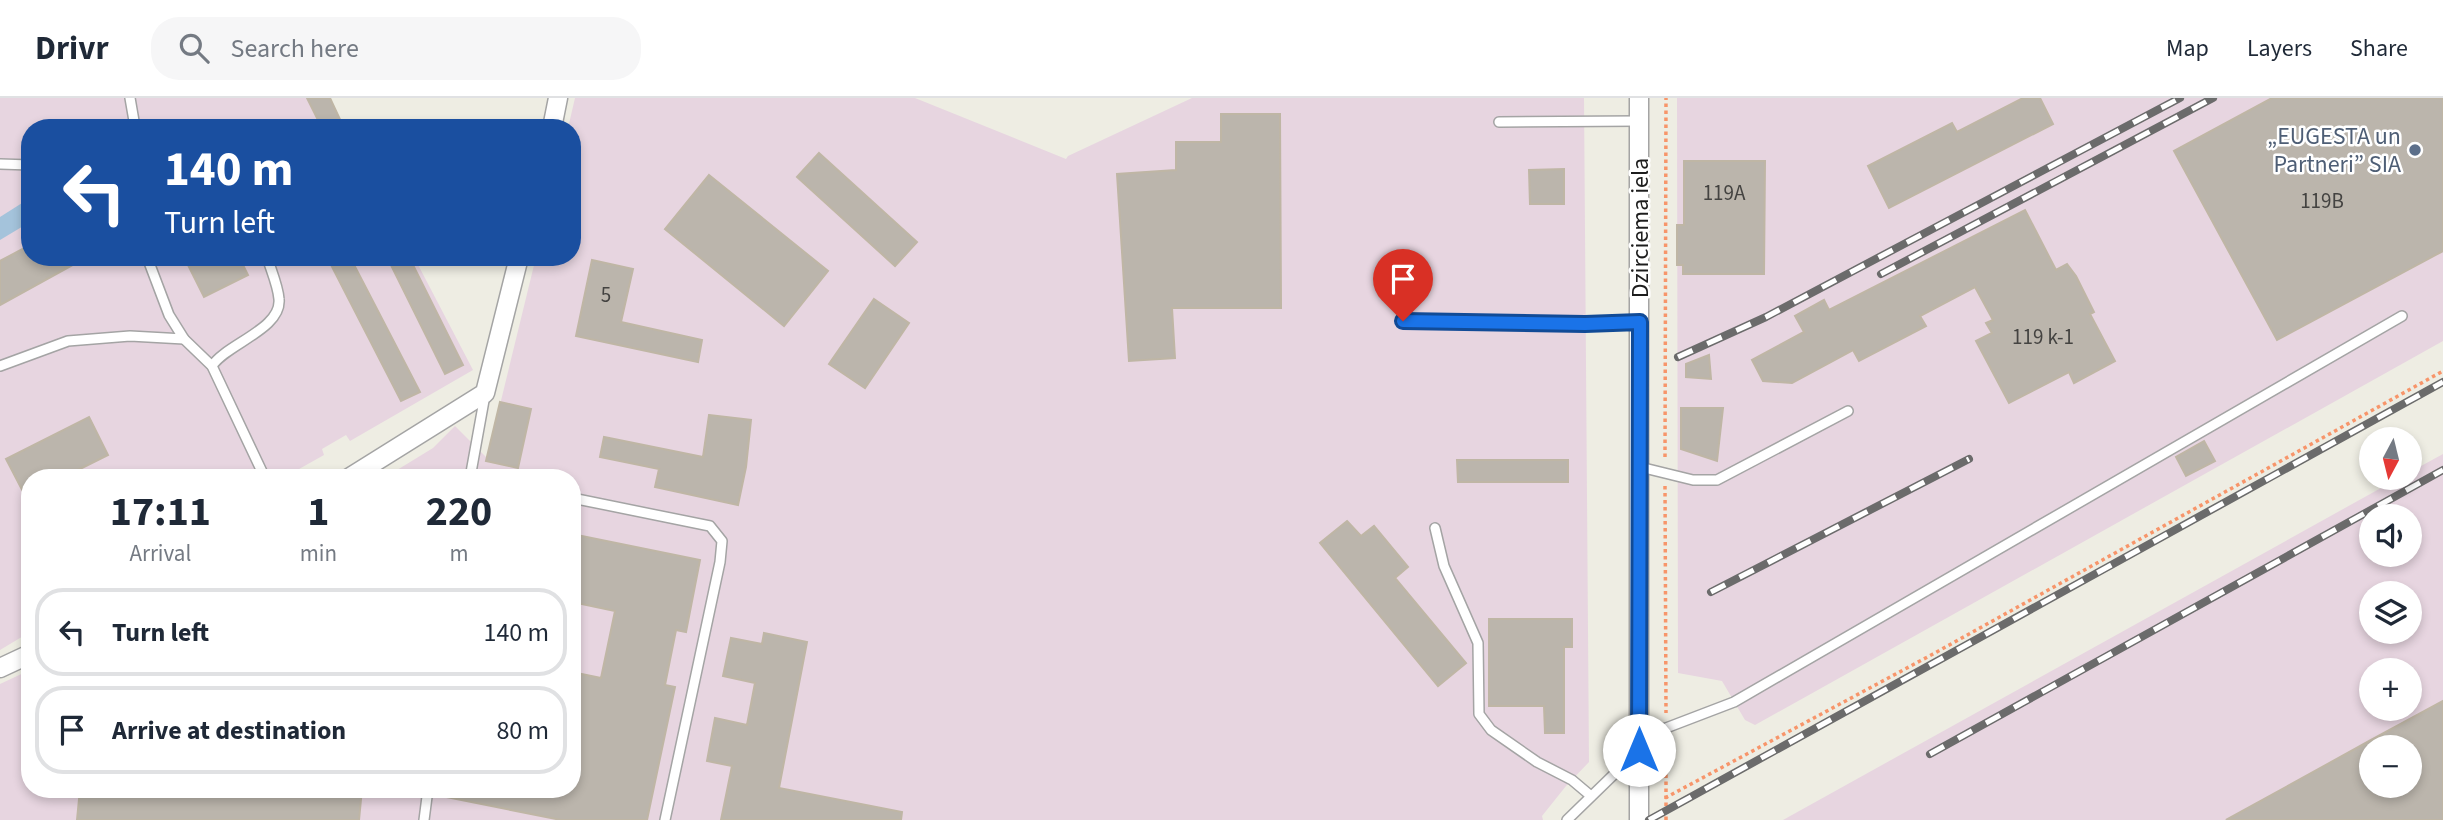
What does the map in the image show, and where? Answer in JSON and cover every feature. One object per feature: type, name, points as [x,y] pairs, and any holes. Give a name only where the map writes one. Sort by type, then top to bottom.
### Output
[{"type":"street","points":[[554,119],[558,98]]},
{"type":"street","name":"Dzirciema iela","points":[[1639,98],[1639,820]]},
{"type":"street","points":[[363,469],[485,393],[517,266]]},
{"type":"street","points":[[0,668],[21,658]]},
{"type":"lane","points":[[130,98],[134,119]]},
{"type":"lane","points":[[1499,122],[1639,121]]},
{"type":"lane","points":[[0,164],[21,165]]},
{"type":"lane","points":[[150,266],[169,315],[184,339],[212,366],[261,469]]},
{"type":"lane","points":[[212,366],[218,357],[266,325],[275,315],[280,301],[270,266]]},
{"type":"lane","points":[[1567,820],[1639,743],[1666,728],[1734,702],[2402,316]]},
{"type":"lane","points":[[1403,321],[1585,324],[1640,322]]},
{"type":"lane","points":[[0,366],[68,341],[130,336],[184,339]]},
{"type":"lane","points":[[472,469],[485,393]]},
{"type":"lane","points":[[1640,467],[1693,480],[1717,480],[1848,411]]},
{"type":"lane","points":[[581,500],[710,526],[722,541],[720,562],[665,820]]},
{"type":"lane","points":[[1436,528],[1444,566],[1478,643],[1479,714],[1491,730],[1537,762],[1572,780],[1591,796]]},
{"type":"lane","points":[[424,820],[427,798]]},
{"type":"path","points":[[1665,820],[1666,98]]},
{"type":"path","points":[[1665,798],[1921,660],[2443,371]]},
{"type":"shaded area","points":[[0,98],[330,98],[340,119],[21,119],[21,266],[419,266],[473,370],[350,441],[346,435],[322,449],[324,455],[299,469],[21,469],[21,637],[0,650]]},
{"type":"shaded area","points":[[575,98],[915,98],[1066,159],[1192,98],[1584,98],[1589,762],[1542,816],[1543,820],[0,820],[0,684],[21,674],[21,798],[581,798],[581,469],[399,469],[433,448],[455,426],[487,458],[534,266],[581,266],[581,119],[570,119]]},
{"type":"shaded area","points":[[1677,98],[2443,98],[2443,341],[1755,725],[1745,720],[1722,681],[1678,673]]},
{"type":"shaded area","points":[[2443,454],[2443,820],[1783,820],[2377,490],[2422,490],[2422,465]]},
{"type":"water","points":[[21,204],[21,227],[0,240],[0,217]]},
{"type":"building","points":[[307,98],[330,98],[340,119],[318,119]]},
{"type":"building","points":[[2023,98],[2040,98],[2053,124],[1889,208],[1868,166],[1952,123],[1957,132]]},
{"type":"building","points":[[2272,98],[2443,98],[2443,251],[2277,340],[2174,151]]},
{"type":"building","points":[[1221,114],[1280,114],[1281,308],[1172,308],[1175,358],[1129,361],[1117,174],[1176,170],[1176,142],[1221,142]]},
{"type":"building","points":[[819,153],[917,242],[895,266],[797,177]]},
{"type":"building","points":[[1684,161],[1765,161],[1764,274],[1683,274],[1683,265],[1677,265],[1677,225],[1684,225]]},
{"type":"building","points":[[1564,169],[1564,204],[1530,204],[1529,170]]},
{"type":"building","points":[[709,175],[828,271],[784,326],[665,229]]},
{"type":"building","points":[[2025,210],[2056,270],[2067,264],[2076,276],[2094,312],[2090,314],[2115,361],[2074,383],[2069,372],[2009,403],[1976,341],[1992,333],[1986,323],[1993,320],[1975,287],[1920,316],[1926,326],[1859,361],[1853,350],[1792,383],[1763,381],[1752,360],[1804,332],[1795,316],[1824,300],[1829,310]]},
{"type":"building","points":[[21,250],[21,266],[71,266],[0,305],[0,261]]},
{"type":"building","points":[[592,260],[633,269],[621,322],[702,340],[698,362],[576,336]]},
{"type":"building","points":[[188,266],[244,266],[248,275],[204,297]]},
{"type":"building","points":[[332,266],[355,266],[420,392],[401,401]]},
{"type":"building","points":[[391,266],[414,266],[463,365],[445,374]]},
{"type":"building","points":[[874,299],[909,323],[865,388],[829,364]]},
{"type":"building","points":[[1709,355],[1711,379],[1686,377],[1686,364]]},
{"type":"building","points":[[500,402],[531,409],[518,468],[486,461]]},
{"type":"building","points":[[1681,408],[1723,408],[1717,461],[1681,449]]},
{"type":"building","points":[[709,415],[751,420],[746,467],[738,505],[655,487],[659,469],[600,457],[604,437],[703,457]]},
{"type":"building","points":[[89,417],[108,455],[80,469],[21,469],[21,488],[6,459]]},
{"type":"building","points":[[2204,441],[2215,461],[2186,476],[2176,457]]},
{"type":"building","points":[[1457,460],[1568,460],[1568,482],[1458,482]]},
{"type":"building","points":[[1347,521],[1361,536],[1374,526],[1408,567],[1395,578],[1466,663],[1438,686],[1320,543]]},
{"type":"building","points":[[581,536],[700,560],[686,632],[676,630],[665,685],[675,687],[647,820],[561,820],[451,798],[581,798],[581,674],[601,678],[615,611],[581,604]]},
{"type":"building","points":[[1489,619],[1572,619],[1572,647],[1564,647],[1564,733],[1545,733],[1544,706],[1489,706]]},
{"type":"building","points":[[764,633],[807,642],[779,788],[902,812],[901,820],[721,820],[732,766],[707,761],[715,718],[747,725],[755,683],[723,676],[731,638],[762,644]]},
{"type":"building","points":[[2443,701],[2443,820],[2226,820],[2359,747],[2359,798],[2422,798],[2422,735],[2381,735],[2407,721],[2422,721],[2422,713]]},
{"type":"building","points":[[79,798],[361,798],[359,820],[77,820]]},
{"type":"railway","points":[[1678,357],[1766,317],[2180,98]]},
{"type":"railway","points":[[1881,274],[2213,98]]},
{"type":"railway","points":[[1649,820],[2443,382]]},
{"type":"railway","points":[[1711,592],[1969,459]]},
{"type":"railway","points":[[1930,754],[2443,470]]},
{"type":"place","name":"„EUGESTA un Partneri” SIA","points":[[2415,150]]},
{"type":"route","points":[[1403,321],[1585,324],[1640,322],[1639,750]]}]
